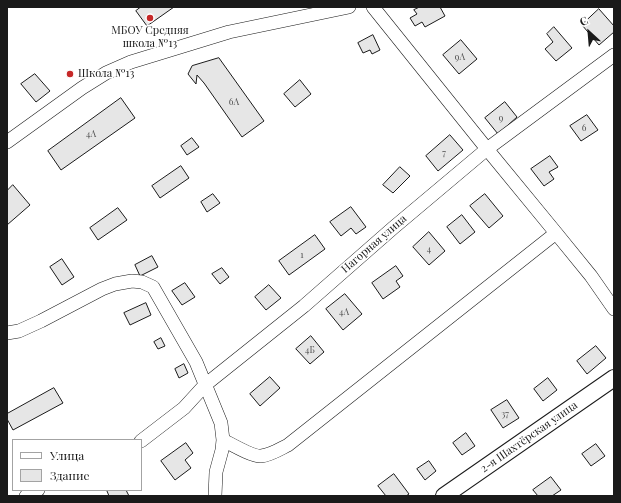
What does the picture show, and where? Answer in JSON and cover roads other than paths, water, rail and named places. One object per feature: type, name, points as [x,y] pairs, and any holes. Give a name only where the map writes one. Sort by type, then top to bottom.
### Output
[{"type":"main road","name":"2-я Шахтёрская улица","points":[[444,496],[614,378]]},
{"type":"street","points":[[7,142],[82,88],[106,73],[130,62],[230,32],[349,7]]},
{"type":"street","points":[[373,7],[591,276],[614,309]]},
{"type":"street","name":"Нагорная улица","points":[[142,440],[184,408],[205,385],[304,306],[393,228],[487,149],[614,55]]},
{"type":"street","points":[[223,440],[245,451],[260,456],[275,452],[288,445],[556,233]]},
{"type":"street","points":[[7,332],[19,331],[41,321],[102,288],[114,284],[132,281],[142,282],[153,287],[196,362],[221,424],[223,440],[216,472],[214,496]]},
{"type":"street","points":[[26,496],[36,491]]},
{"type":"place","name":"МБОУ Средняя школа №13","points":[[150,18]]},
{"type":"place","name":"Школа №13","points":[[70,74]]}]
